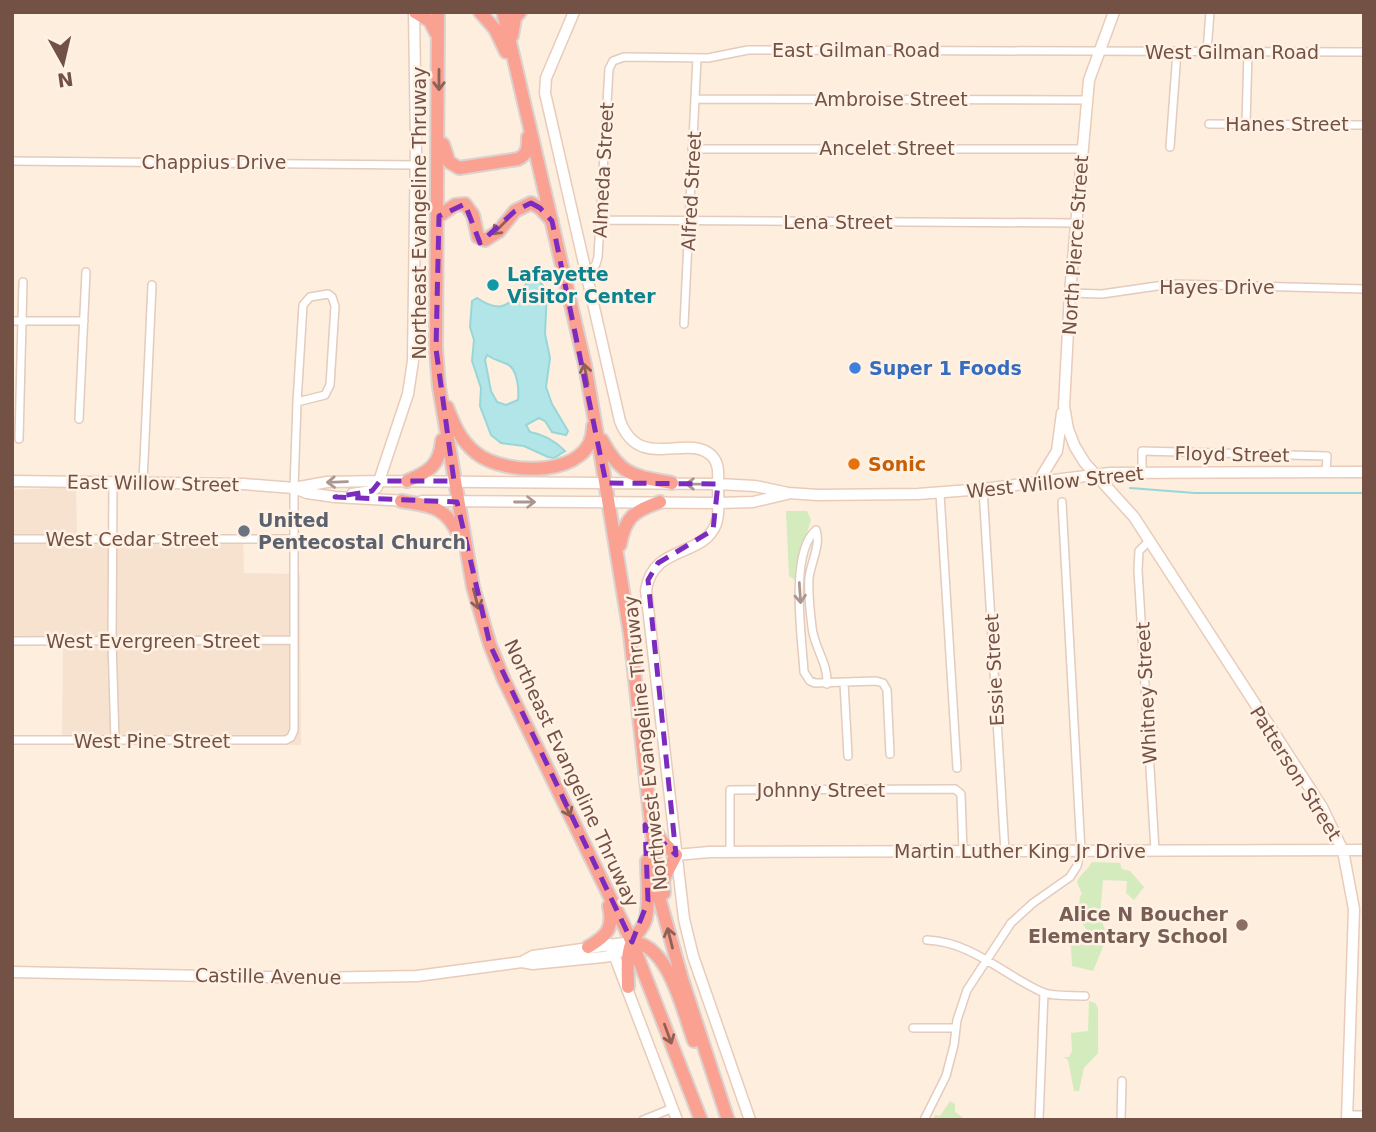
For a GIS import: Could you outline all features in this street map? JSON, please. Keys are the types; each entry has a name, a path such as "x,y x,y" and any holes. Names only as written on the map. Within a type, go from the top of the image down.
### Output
{"highway":[{"path":"415,12 430,21 438,39"},
{"name":"Northeast Evangeline Thruway","path":"438,12 439,216 436,349 439,387 457,502 480,613 504,680 632,942 701,1120"},
{"path":"480,12 501,40 523,102"},
{"name":"Northwest Evangeline Thruway","path":"503,12 552,221 606,483 630,634 659,897 682,979 729,1120"},
{"path":"512,54 512,30 515,18 520,12"},
{"path":"439,130 449,162 459,168 509,161 524,156 528,143 527,118"},
{"path":"439,216 455,205 465,204 473,215 478,237 485,240 499,231 515,211 531,203 552,221"},
{"path":"439,387 457,432 480,456 508,466 560,466 577,458 593,433 592,405"},
{"path":"407,481 434,467 441,455 444,422"},
{"path":"596,429 611,456 633,475 672,483"},
{"path":"401,500 435,507 447,515 467,557"},
{"path":"618,556 623,527 632,515 644,507 660,502"},
{"path":"628,987 628,961 632,942 646,919 648,901 643,756"},
{"path":"650,820 662,840 677,855 663,880 665,914"},
{"path":"588,947 603,938 612,919 604,885"},
{"path":"632,942 654,952 667,968 705,1071 718,1091"},
{"path":"612,950 643,970"}],"street":[{"name":"Northeast Evangeline Thruway","path":"380,481 408,394 413,360 415,12"},
{"name":"Northwest Evangeline Thruway","path":"574,12 546,78 545,93 620,421 631,440 643,447 696,449 710,454 717,463 718,503 713,530 655,566 650,573 646,590 688,939 750,1120"},
{"name":"North Pierce Street","path":"1095,474 1075,447 1064,406 1070,293 1090,75 1114,12"},
{"path":"1207,52 1209,12"},
{"name":"East Gilman Road","path":"613,61 624,57 715,57 748,50 1100,52"},
{"name":"West Gilman Road","path":"1100,52 1364,52"},
{"path":"1170,148 1177,52"},
{"path":"1246,124 1248,52"},
{"name":"Alfred Street","path":"684,324 697,58"},
{"name":"Almeda Street","path":"586,277 597,264 609,69 613,61"},
{"name":"Ambroise Street","path":"695,99 1087,100"},
{"name":"Hanes Street","path":"1209,124 1364,125"},
{"name":"Ancelet Street","path":"692,149 1083,149"},
{"name":"Chappius Drive","path":"12,161 416,165"},
{"name":"Lena Street","path":"600,220 1076,223"},
{"path":"79,419 86,272"},
{"path":"19,439 23,282"},
{"name":"Hayes Drive","path":"1070,293 1102,294 1171,284 1364,289"},
{"path":"143,482 152,285"},
{"path":"294,640 294,488 298,402 303,305 310,297 328,295 332,297 335,306 330,385 325,395 298,402"},
{"path":"12,321 84,321"},
{"path":"1038,482 1057,451 1064,406"},
{"name":"Floyd Street","path":"1142,472 1142,451 1327,456 1326,471"},
{"name":"West Willow Street","path":"457,502 754,502 788,494 940,494 1095,474 1364,472"},
{"name":"Patterson Street","path":"1095,474 1125,505 1149,541 1322,807 1343,851 1351,886 1354,926 1348,1117"},
{"name":"East Willow Street","path":"12,481 243,484 294,488 327,482 454,481"},
{"path":"335,497 372,491 380,481"},
{"name":"West Willow Street","path":"454,481 755,485 788,494"},
{"path":"113,482 111,539 115,741"},
{"name":"East Willow Street","path":"294,488 335,497 457,502"},
{"name":"Essie Street","path":"984,489 1005,852"},
{"path":"940,494 957,768"},
{"path":"924,1120 946,1076 960,1005 985,960 1017,917 1070,877 1077,866 1081,851 1062,502"},
{"path":"827,684 827,668 815,645 811,624 809,580 819,538 816,530 809,536 800,567 804,672 810,681 827,684 876,681 886,686 890,754"},
{"name":"West Cedar Street","path":"12,539 293,539"},
{"name":"Whitney Street","path":"1149,541 1139,551 1138,570 1155,850"},
{"path":"800,567 811,570"},
{"path":"802,626 811,624"},
{"name":"West Evergreen Street","path":"12,641 294,640"},
{"name":"West Pine Street","path":"12,740 286,740 294,730 294,640"},
{"path":"844,683 848,756"},
{"name":"Johnny Street","path":"730,852 730,790 933,789 955,789 961,792 963,852"},
{"name":"Martin Luther King Jr Drive","path":"677,855 730,852 1364,850"},
{"path":"928,940 952,943 1044,993 1085,996"},
{"name":"Castille Avenue","path":"12,972 312,978 417,976 522,962 555,962 612,950 632,942"},
{"name":"Castille Avenue","path":"522,962 533,956 588,947 612,950"},
{"path":"612,950 677,1120"},
{"path":"1039,1120 1044,993"},
{"path":"913,1028 955,1028"},
{"path":"1121,1120 1122,1081"},
{"path":"643,1120 673,1108"},
{"path":"1348,1117 1364,1115"}],"highlighted area":[{"path":"531,203 540,208 552,221 606,483 718,484 713,530 658,563 648,580 676,855 645,825 648,901 632,942 490,645 457,502 335,497 372,491 380,481 454,481 436,349 439,216 465,204 480,243 515,211"}],"shaded area":[{"path":"76,487 77,535 243,535 244,573 300,574 301,745 62,743 63,644 12,644 12,490"}],"green space":[{"path":"786,511 807,511 811,520 796,567 795,580 789,576"},
{"path":"1092,862 1120,863 1122,869 1130,871 1144,887 1134,900 1126,893 1127,881 1103,880 1100,914 1107,937 1093,971 1072,966 1071,947 1064,938 1070,931 1083,945 1088,941 1088,932 1078,917 1082,894 1077,882"},
{"path":"1089,1001 1095,1003 1098,1008 1098,1053 1084,1068 1079,1091 1074,1091 1068,1060 1064,1057 1069,1057 1072,1051 1071,1033 1088,1031"},
{"path":"950,1101 955,1104 955,1112 966,1120 933,1120 935,1115 940,1116"}],"water":[{"path":"530,280 539,281 547,290 545,334 550,358 546,387 552,404 568,431 566,435 552,432 545,421 539,418 526,425 530,432 549,439 565,451 554,458 524,446 501,443 491,435 480,406 481,388 472,361 472,301 477,298 495,306 508,304","holes":["487,355 514,370 518,400 506,405 497,402 491,391 485,360"]}],"waterway":[{"path":"1130,488 1195,493 1364,493"}],"place":[{"name":"Lafayette Visitor Center","path":"493,285"},
{"name":"Super 1 Foods","path":"855,368"},
{"name":"Sonic","path":"854,464"},
{"name":"United Pentecostal Church","path":"244,531"},
{"name":"Alice N Boucher Elementary School","path":"1242,925"}]}
